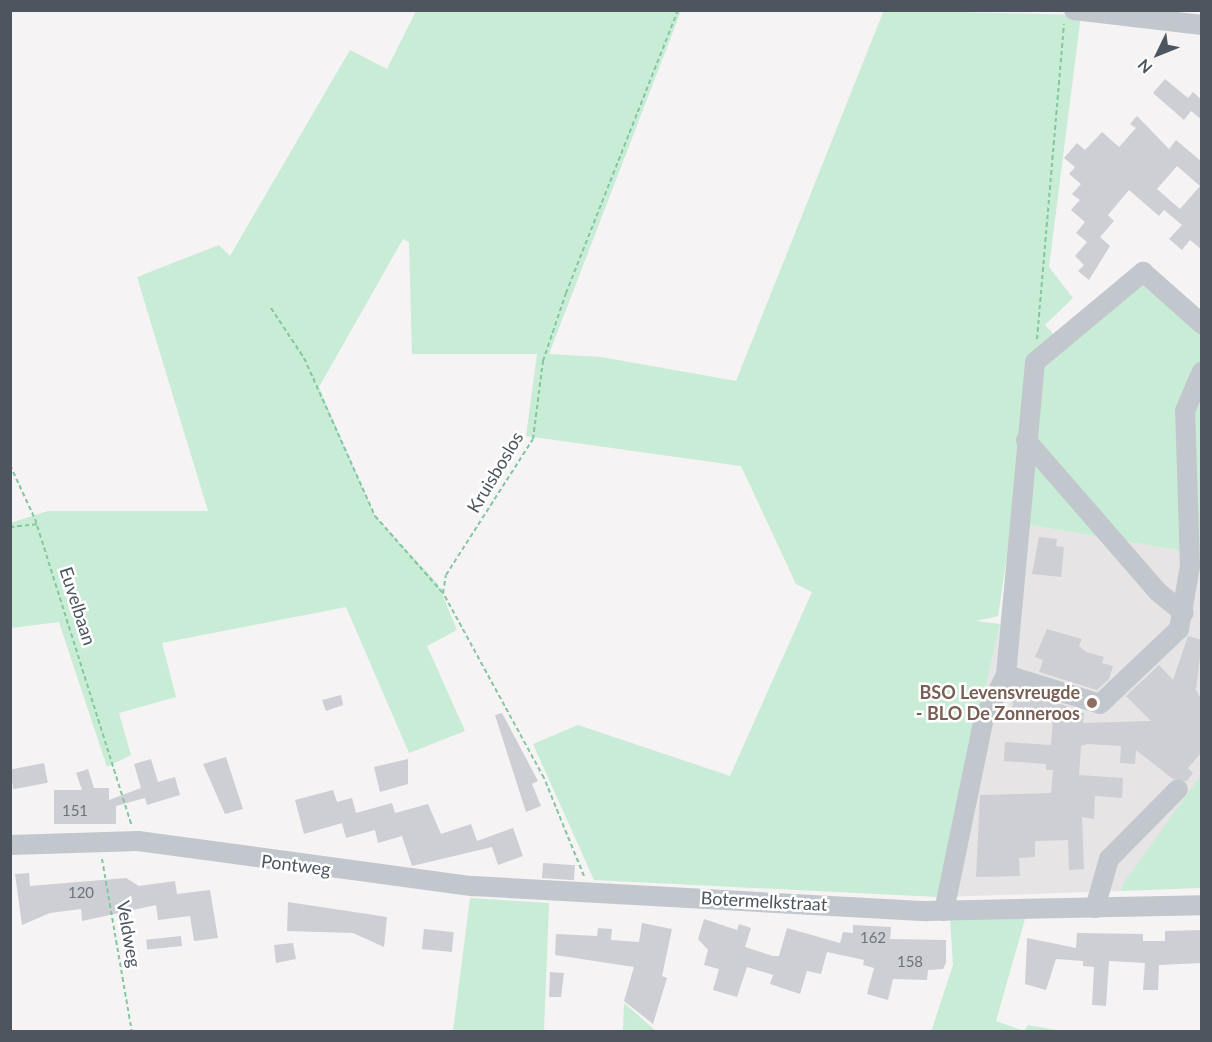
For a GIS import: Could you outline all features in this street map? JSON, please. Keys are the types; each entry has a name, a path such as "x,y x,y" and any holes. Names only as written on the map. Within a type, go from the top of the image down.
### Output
{"street":[{"path":"1069,16 1202,25"},
{"path":"944,911 984,718 1006,675 1007,627 1035,362 1143,272 1202,324"},
{"path":"1006,675 1100,704 1179,629 1184,613 1190,566 1185,411 1202,371"},
{"path":"1026,440 1158,592 1184,613"},
{"path":"1095,908 1109,859 1178,789"},
{"name":"Pontweg","path":"10,845 131,842 345,872 583,893"},
{"name":"Botermelkstraat","path":"583,893 944,911 1202,905"}],"path":[{"name":"Kruisboslos","path":"443,593 447,575 533,439 543,361 566,293 678,10"},
{"path":"1035,362 1069,16"},
{"path":"271,308 304,358 375,516 443,593 544,778 584,869 583,893"},
{"name":"Euvelbaan","path":"10,465 37,524 113,759 132,827 131,842"},
{"path":"10,527 37,524"},
{"name":"Veldweg","path":"99,842 132,1032"}],"shaded area":[{"name":"BSO Levensvreugde - BLO De Zonneroos","path":"1012,522 1201,554 1201,781 1121,891 938,897 1000,624"}],"green space":[{"path":"884,10 1081,15 1049,267 1073,298 1045,325 1062,343 1142,285 1201,334 1201,554 1012,522 998,616 976,621 1000,624 938,897 594,880 533,744 578,725 730,776 812,592 796,584 741,466 526,436 537,354 412,354 409,242 403,239 319,387 375,516 438,584 457,630 427,646 465,731 409,753 346,607 162,643 176,697 119,713 131,755 107,767 59,622 11,628 10,523 48,511 208,511 137,277 219,245 230,256 350,50 387,69 416,11 681,11 549,354 601,357 736,381"},
{"path":"1201,775 1201,888 1121,891 1123,884"},
{"path":"470,898 549,903 544,1031 453,1031"},
{"path":"950,918 1025,919 996,1021 1024,1031 1028,1025 1062,1031 931,1032 953,965"},
{"path":"624,1003 656,1031 623,1031"}],"building":[{"path":"1165,79 1188,98 1193,92 1202,100 1202,120 1191,111 1184,120 1153,93"},
{"path":"1137,116 1169,149 1176,140 1202,162 1202,250 1190,240 1182,250 1169,239 1182,225 1164,210 1159,216 1129,190 1108,215 1114,221 1100,237 1110,246 1089,280 1078,271 1084,265 1075,256 1087,242 1076,233 1085,222 1071,210 1080,200 1072,194 1081,184 1069,174 1075,167 1064,158 1077,143 1085,150 1102,132 1119,147 1136,128 1130,124","holes":["1177,166 1200,186 1180,209 1157,189"]},
{"path":"1039,537 1057,539 1056,546 1064,547 1061,577 1032,574"},
{"path":"1047,629 1082,639 1079,646 1086,652 1104,657 1102,663 1113,666 1109,679 1097,690 1039,672 1043,660 1035,657"},
{"path":"1188,636 1202,640 1196,690 1202,701 1202,752 1188,768 1193,773 1187,781 1173,779 1136,750 1135,764 1120,763 1121,746 1087,744 1081,746 1079,775 1123,778 1122,798 1095,796 1094,819 1082,817 1084,869 1069,870 1068,840 1035,841 1035,857 1019,858 1020,876 976,877 980,795 1051,793 1053,770 1046,770 1046,764 1004,761 1005,742 1051,745 1053,718 1012,716 1013,696 1025,693 1067,706 1067,712 1084,713 1083,723 1151,721 1126,696 1159,665 1173,680"},
{"path":"341,695 343,705 326,711 322,700"},
{"path":"502,713 538,781 532,784 541,806 526,812 495,715"},
{"path":"226,757 243,809 225,814 203,764"},
{"path":"151,759 158,782 175,777 180,795 147,805 145,798 116,806 116,824 54,824 54,790 82,790 76,773 88,769 94,788 109,788 109,800 141,788 134,764"},
{"path":"408,759 408,784 380,792 374,767"},
{"path":"44,763 48,783 13,789 10,770"},
{"path":"333,790 337,802 352,798 356,813 392,803 395,813 428,804 441,834 471,824 477,841 513,828 523,856 498,865 492,847 412,866 402,836 378,843 375,830 346,838 342,823 304,834 295,800"},
{"path":"543,863 575,865 574,880 542,878"},
{"path":"29,873 30,886 126,878 139,886 175,881 177,894 210,890 218,938 194,941 190,916 158,920 156,905 82,921 81,909 50,913 22,925 15,874"},
{"path":"288,902 387,917 384,947 353,933 287,931"},
{"path":"704,919 737,930 739,924 751,928 745,947 773,956 779,956 787,928 840,943 843,932 853,933 853,925 891,927 890,939 946,940 946,963 943,969 928,970 927,980 893,979 888,1000 867,994 874,968 863,965 864,960 827,952 821,974 807,971 800,994 770,984 773,975 747,967 737,997 713,990 719,969 704,965 708,950 698,939"},
{"path":"642,923 672,929 662,976 667,978 653,1024 624,1001 634,967 555,955 556,934 597,936 598,928 612,929 611,940 639,942"},
{"path":"424,929 454,932 452,952 422,949"},
{"path":"1202,930 1202,963 1159,965 1158,990 1143,990 1145,963 1109,961 1106,1006 1092,1005 1094,967 1083,966 1083,961 1056,959 1046,990 1025,984 1027,938 1076,948 1077,933 1143,934 1143,941 1165,941 1165,931"},
{"path":"181,936 182,946 147,950 146,940"},
{"path":"293,943 296,959 276,963 274,945"},
{"path":"550,972 564,973 561,997 549,997"}],"place":[{"name":"BSO Levensvreugde - BLO De Zonneroos","path":"1092,703"}]}
